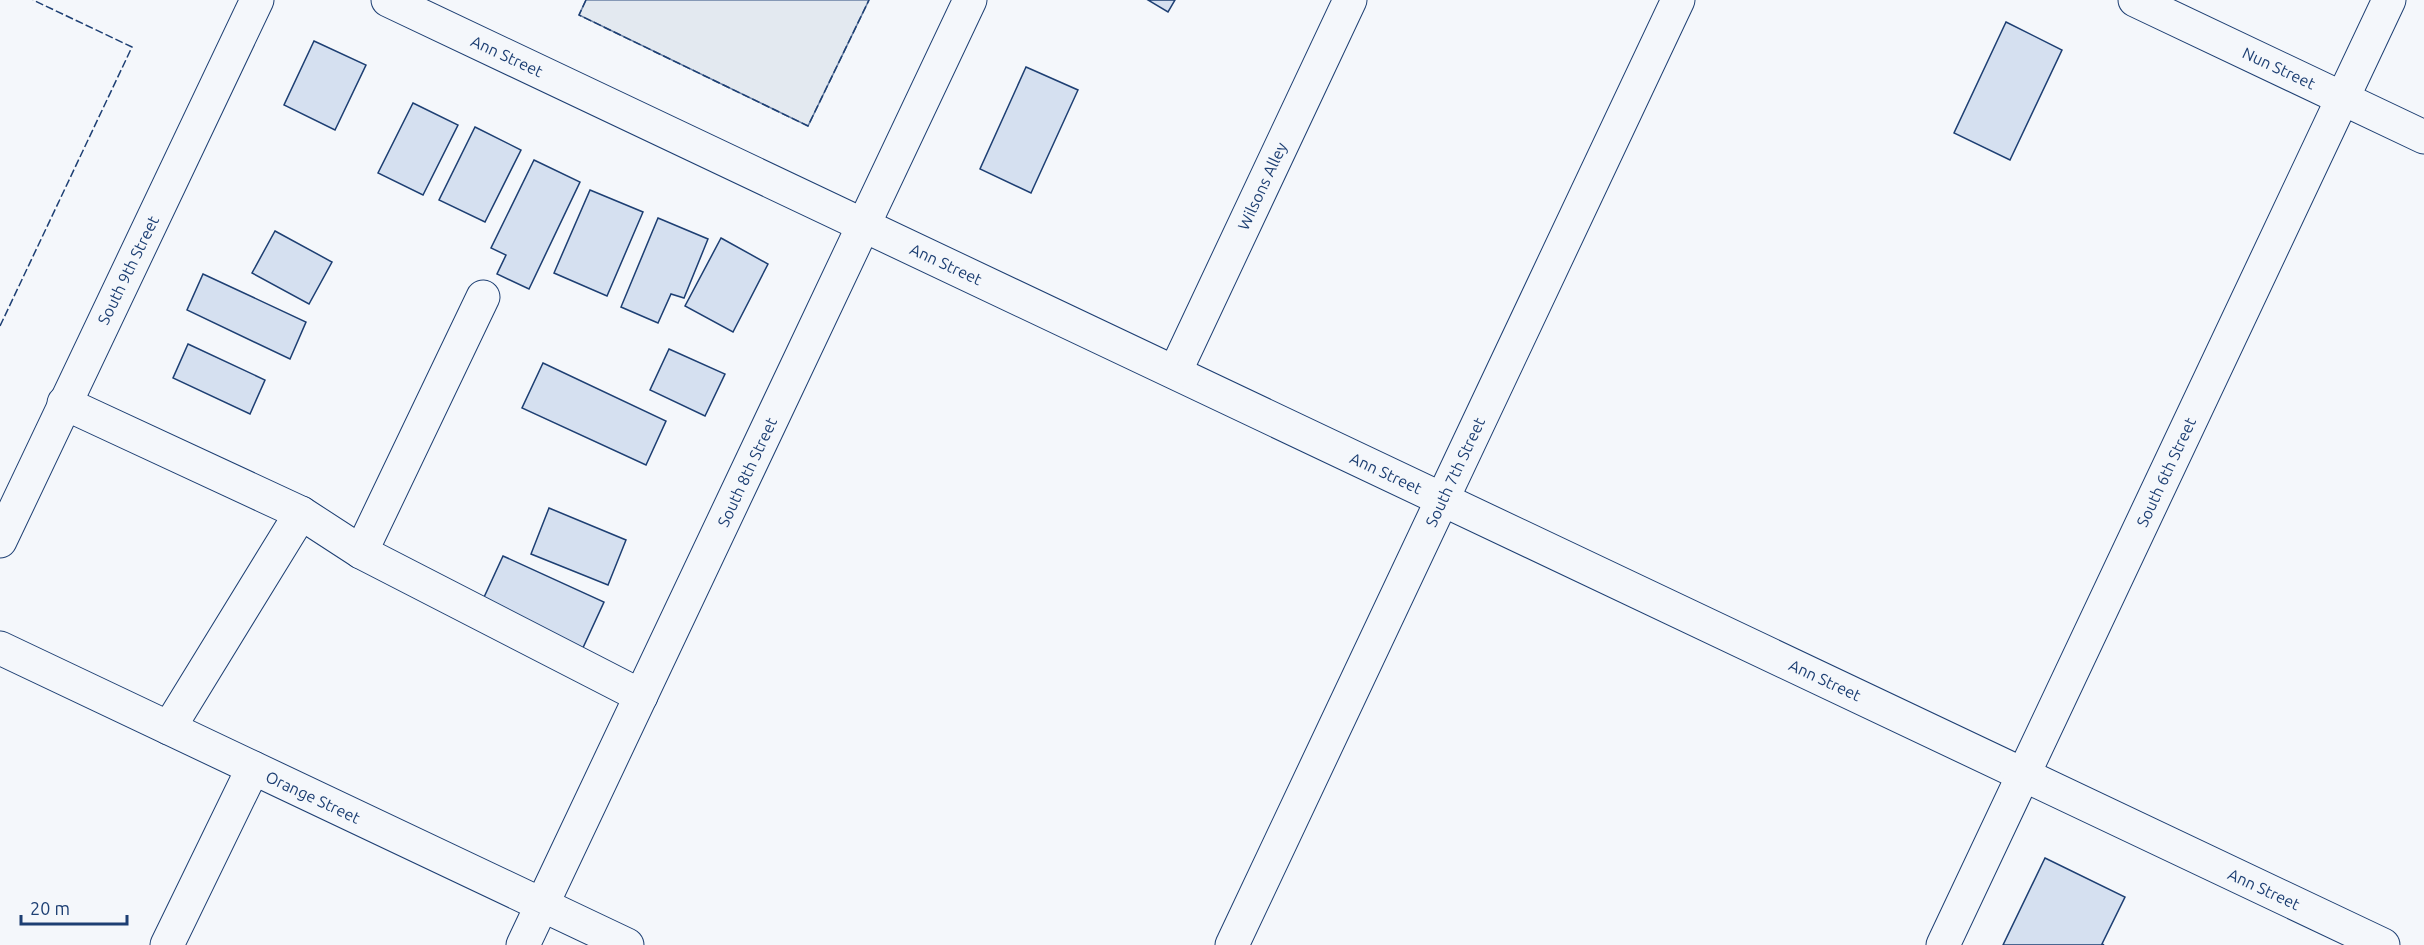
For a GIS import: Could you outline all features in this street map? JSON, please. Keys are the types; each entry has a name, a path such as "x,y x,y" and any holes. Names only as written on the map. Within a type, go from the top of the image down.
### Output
{"street":[{"name":"South 9th Street","path":"0,541 256,0"},
{"name":"Ann Street","path":"388,0 2383,945"},
{"name":"South 8th Street","path":"523,945 970,0"},
{"name":"Wilsons Alley","path":"1174,372 1350,0"},
{"name":"South 7th Street","path":"1232,945 1678,0"},
{"name":"Nun Street","path":"2134,0 2424,137"},
{"name":"South 6th Street","path":"1943,945 2389,0"},
{"path":"361,552 483,297"},
{"path":"64,403 301,513 361,552 641,696"},
{"path":"169,728 301,513"},
{"name":"Orange Street","path":"0,648 627,945"},
{"path":"168,945 253,768"}],"shaded area":[{"path":"586,0 869,0 808,126 579,15"}],"building":[{"path":"1148,0 1175,0 1168,12"},
{"path":"2006,22 2062,50 2010,160 1954,133"},
{"path":"314,41 366,65 335,130 284,105"},
{"path":"1026,67 1078,90 1031,193 980,169"},
{"path":"413,103 458,125 423,195 378,173"},
{"path":"475,127 521,150 485,222 439,200"},
{"path":"534,160 580,182 529,289 497,274 506,255 491,248"},
{"path":"590,190 643,212 607,296 554,273"},
{"path":"658,218 708,239 684,298 671,294 658,323 621,307"},
{"path":"275,231 332,262 309,304 252,273"},
{"path":"721,238 768,264 733,332 685,306"},
{"path":"203,274 306,322 290,359 187,310"},
{"path":"188,344 265,380 250,414 173,378"},
{"path":"669,349 725,374 705,416 650,390"},
{"path":"543,363 666,421 646,465 522,408"},
{"path":"549,508 626,540 608,585 531,554"},
{"path":"503,556 604,602 581,652 480,606"},
{"path":"2045,858 2125,897 2102,944 2104,945 2003,945"}],"fence":[{"path":"0,326 132,47 33,0"},
{"path":"586,0 579,15 808,126 869,0"}]}
